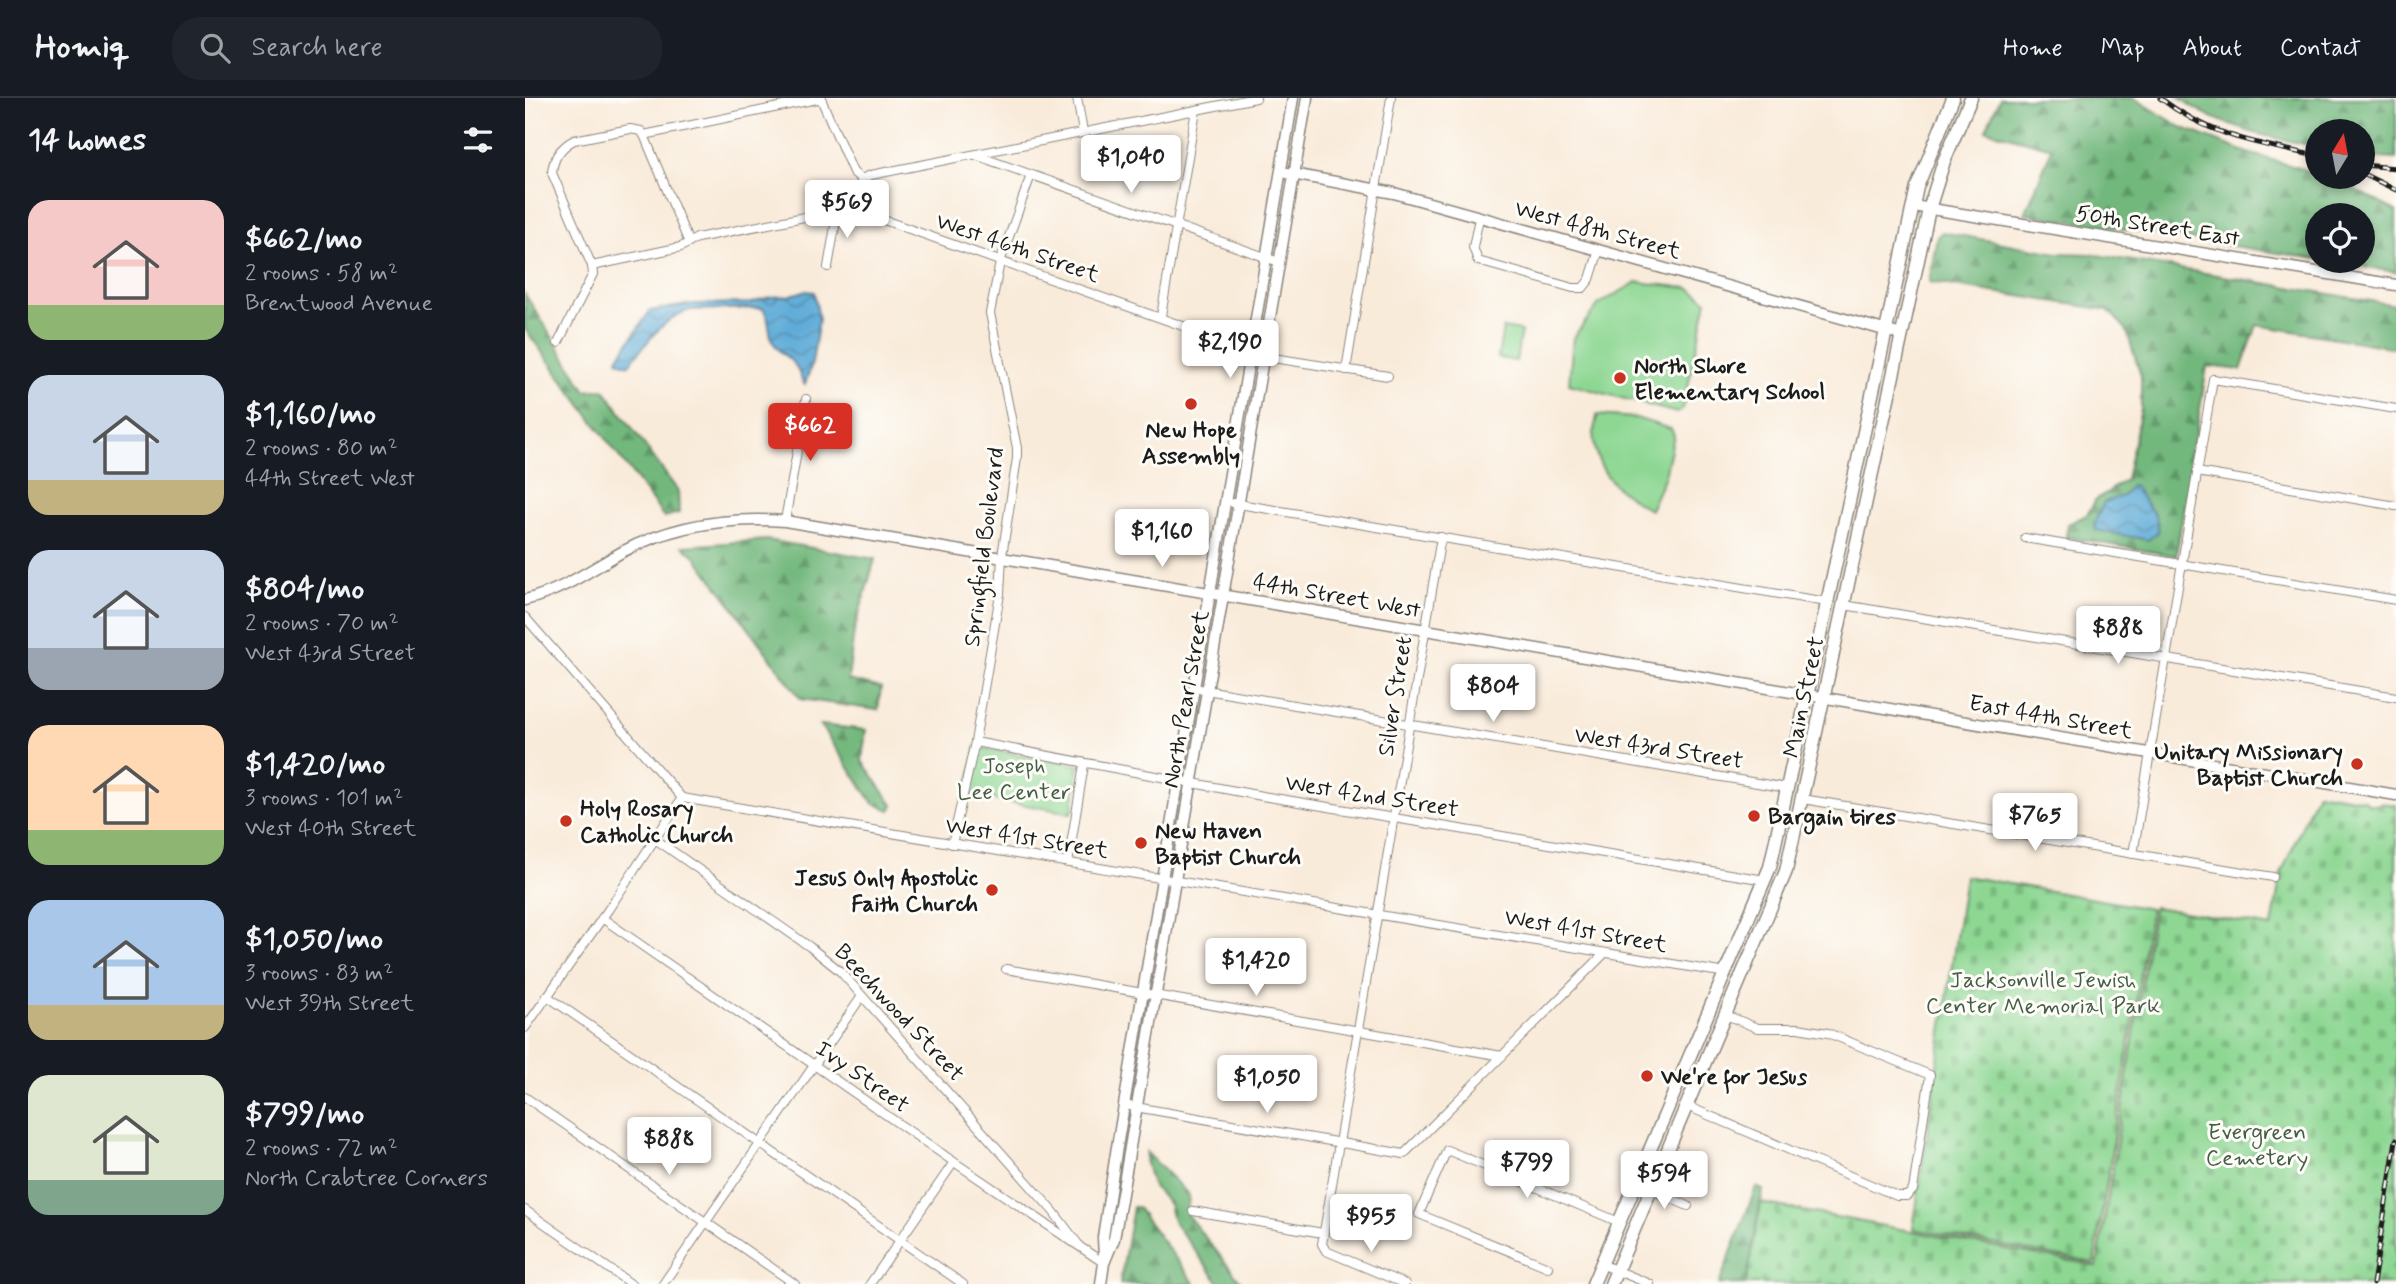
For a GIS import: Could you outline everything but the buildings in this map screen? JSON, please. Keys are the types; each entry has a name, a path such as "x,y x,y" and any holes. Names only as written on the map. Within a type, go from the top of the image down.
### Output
{"main road":[{"name":"Main Street","path":"1593,1284 1765,880 1775,848 1913,206 1926,161 1953,98"},
{"name":"Main Street","path":"1611,1284 1782,883 1792,852 1929,209 1944,161 1971,98"},
{"path":"1696,1085 1707,1041 1728,986 1726,973"}],"street":[{"path":"644,135 822,98 853,172 861,180 858,211"},
{"path":"1077,98 1083,132"},
{"path":"861,180 871,175 1256,98"},
{"name":"North Pearl Street","path":"1101,1284 1104,1263 1103,1237 1142,993 1293,98"},
{"name":"North Pearl Street","path":"1104,1263 1114,1239 1307,98"},
{"path":"1346,370 1391,98"},
{"path":"1161,316 1196,110"},
{"path":"558,344 593,274 552,173 553,164 561,150 574,140 630,129 641,131 689,243"},
{"path":"974,154 1279,262"},
{"name":"West 48th Street","path":"1281,171 1376,188 1902,335"},
{"name":"Springfield Boulevard","path":"952,844 975,742 1000,594 1002,556 1017,448 990,313 1000,262 1031,175"},
{"name":"50th Street East","path":"1913,206 2396,285"},
{"name":"West 46th Street","path":"592,266 681,247 697,238 850,208 1161,316 1273,358 1388,376"},
{"path":"828,267 838,209"},
{"path":"1479,218 1473,247 1478,261 1573,288 1583,288 1590,279 1599,250"},
{"path":"2133,854 2213,379 2396,409"},
{"path":"785,521 806,399"},
{"path":"2197,472 2396,506"},
{"path":"1225,501 1827,602"},
{"name":"44th Street West","path":"525,600 571,583 623,552 667,533 735,520 785,521 1002,556 1224,597 1824,699"},
{"name":"Silver Street","path":"1323,1233 1441,537"},
{"path":"2025,538 2396,600"},
{"path":"1844,605 2396,697"},
{"path":"525,617 682,798 525,1028"},
{"name":"West 43rd Street","path":"1194,688 1787,788"},
{"name":"East 44th Street","path":"1824,699 2396,795"},
{"name":"West 42nd Street","path":"975,742 1192,784 1765,880"},
{"path":"1067,863 1084,765"},
{"name":"West 41st Street","path":"682,798 1726,973"},
{"path":"1803,799 2273,877"},
{"name":"Beechwood Street","path":"655,839 829,961 1053,1211 1082,1249"},
{"name":"Ivy Street","path":"602,918 1104,1263"},
{"path":"1124,1105 1404,1154 1605,953"},
{"path":"1006,969 1502,1056"},
{"path":"547,996 963,1284"},
{"path":"663,1284 862,996"},
{"path":"1687,1106 1898,1196 1907,1196 1913,1189 1930,1075 1828,1033 1798,1028 1757,1028 1726,1015"},
{"path":"525,1097 795,1284"},
{"path":"1548,1267 1419,1214 1447,1150 1619,1222"},
{"path":"870,1284 954,1162"},
{"path":"1652,1190 1688,1206"},
{"path":"525,1210 631,1284"},
{"path":"1193,1211 1323,1233 1322,1244 1326,1251 1405,1284"},
{"path":"1601,1264 1650,1284"}],"green space":[{"path":"2000,98 2134,98 2181,127 2248,153 2305,170 2305,189 2354,189 2396,211 2396,272 2375,269 2375,203 2305,203 2305,257 2025,214 2052,148 1986,130"},
{"path":"2179,98 2396,98 2396,159 2375,158 2375,119 2305,119 2305,144 2228,124"},
{"path":"1942,232 2057,253 2091,254 2396,305 2396,348 2257,325 2241,370 2207,366 2176,556 2066,537 2068,524 2087,515 2095,501 2126,479 2141,409 2141,376 2126,329 2108,310 1929,282 1937,237"},
{"path":"1637,282 1689,288 1707,301 1683,408 1677,413 1569,384 1573,338 1599,304"},
{"path":"525,294 586,391 604,389 678,491 679,513 664,517 525,329"},
{"path":"1503,328 1521,331 1516,361 1498,358"},
{"path":"1597,415 1636,418 1671,429 1674,435 1665,476 1650,510 1614,484 1601,466 1594,440"},
{"path":"767,540 875,559 854,631 848,680 881,688 878,710 801,699 695,556 683,546"},
{"path":"820,725 866,730 862,761 893,805 890,810 873,803"},
{"name":"Joseph Lee Center","path":"976,747 1079,765 1072,813 967,795"},
{"name":"Evergreen Cemetery","path":"2317,792 2365,800 2368,804 2396,805 2396,1284 1746,1284 1761,1203 2097,1266 2154,907 2272,927 2281,874"},
{"name":"Jacksonville Jewish Center Memorial Park","path":"1965,876 2151,909 2094,1263 1913,1229"},
{"path":"1146,1152 1189,1195 1187,1215 1243,1284 1220,1284 1173,1221 1169,1204 1152,1185 1145,1160"},
{"path":"1756,1187 1763,1190 1746,1284 1719,1284"},
{"path":"1133,1207 1137,1207 1195,1284 1120,1284"}],"water":[{"path":"804,291 814,292 819,319 812,363 805,385 795,365 774,344 762,308 691,310 681,313 656,332 629,365 619,361 618,358 650,311 694,304 751,303"},
{"path":"2131,486 2135,486 2157,519 2158,532 2148,540 2096,530 2094,524 2104,502 2123,496"}],"railway":[{"path":"2160,98 2178,111 2216,130 2305,153"},
{"path":"2375,166 2396,168"},
{"path":"2375,180 2396,190"},
{"path":"2373,1284 2396,1140"}],"place":[{"name":"North Shore Elementary School","path":"1620,378"},
{"name":"New Hope Assembly","path":"1191,404"},
{"name":"Unitary Missionary Baptist Church","path":"2357,764"},
{"name":"Bargain tires","path":"1754,816"},
{"name":"Holy Rosary Catholic Church","path":"566,821"},
{"name":"New Haven Baptist Church","path":"1141,843"},
{"name":"Jesus Only Apostolic Faith Church","path":"992,890"},
{"name":"We're for Jesus","path":"1647,1076"}]}
